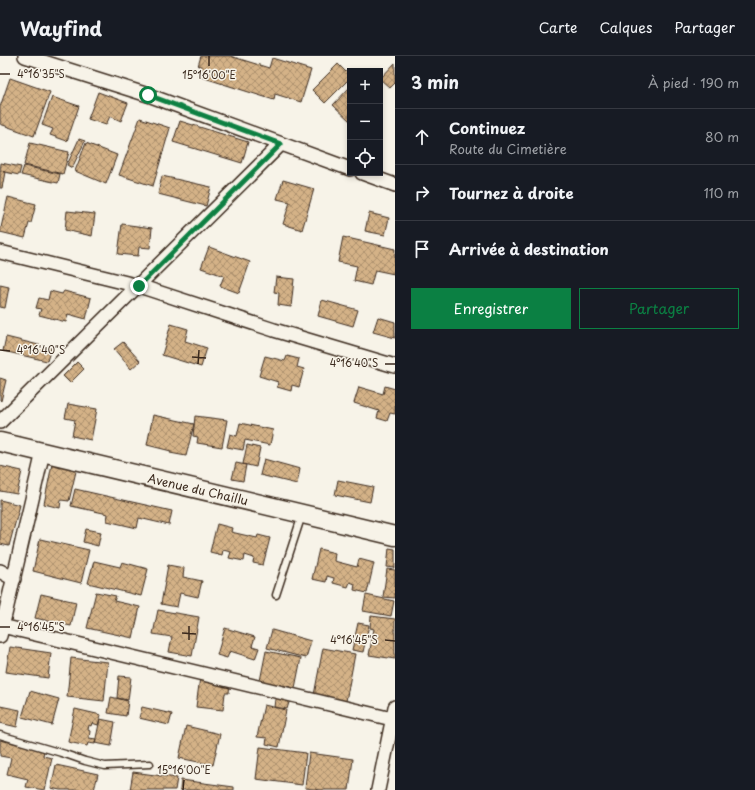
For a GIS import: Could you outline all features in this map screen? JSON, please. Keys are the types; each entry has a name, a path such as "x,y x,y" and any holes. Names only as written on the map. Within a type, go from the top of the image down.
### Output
{"street":[{"path":"25,56 148,95 347,168"},
{"path":"0,422 281,144"},
{"path":"370,176 395,185"},
{"path":"0,252 139,286 274,330 395,366"},
{"name":"Avenue du Chaillu","path":"0,442 395,536"},
{"path":"43,452 1,631 394,713 378,790"},
{"path":"0,571 14,579"}],"lane":[{"path":"276,595 302,514"},
{"path":"0,735 105,766 150,764"}],"building":[{"path":"201,56 230,56 269,68 272,58 311,70 301,102 275,94 274,100 198,76 201,66 198,66"},
{"path":"395,63 395,83 390,88 383,82 383,76"},
{"path":"338,64 347,73 347,81 325,103 312,90"},
{"path":"10,78 50,92 34,136 0,124 0,107"},
{"path":"347,90 347,118 333,105"},
{"path":"98,92 128,103 121,121 110,116 106,125 88,119"},
{"path":"52,97 79,106 67,141 50,135 53,129 42,125"},
{"path":"140,118 170,128 153,186 119,175"},
{"path":"180,121 248,142 242,163 173,142"},
{"path":"79,139 85,141 72,168 67,165"},
{"path":"30,143 69,152 63,174 24,165"},
{"path":"86,143 117,155 106,184 75,171"},
{"path":"1,163 21,167 19,175 0,171"},
{"path":"24,166 60,174 58,183 21,175"},
{"path":"0,171 5,172 2,188 0,188"},
{"path":"162,176 211,187 206,206 158,194"},
{"path":"283,180 314,189 302,230 283,224 290,202 277,199"},
{"path":"8,197 36,204 25,238 0,232"},
{"path":"67,211 95,214 92,236 65,230"},
{"path":"369,213 389,218 385,235 365,231"},
{"path":"122,224 152,228 150,248 139,247 138,256 118,254"},
{"path":"343,237 395,249 394,274 375,270 371,285 354,281 357,266 338,262"},
{"path":"209,247 250,262 239,293 220,286 224,276 201,268"},
{"path":"276,277 294,279 291,307 278,305 279,293 274,292"},
{"path":"0,285 9,287 5,308 0,307"},
{"path":"50,291 62,294 64,291 91,298 86,319 68,314 66,322 39,315 41,309 36,308 39,298 48,300"},
{"path":"322,300 358,310 353,326 318,316"},
{"path":"378,317 395,322 395,338 373,332"},
{"path":"171,324 188,329 185,341 207,348 201,367 162,355"},
{"path":"6,337 51,348 47,361 3,351"},
{"path":"123,342 140,361 131,369 114,349"},
{"path":"265,356 285,361 287,356 299,359 297,367 304,369 299,387 292,385 291,391 277,387 278,382 259,376"},
{"path":"77,362 84,369 70,383 63,376"},
{"path":"0,378 6,380 1,401 0,400"},
{"path":"385,386 395,389 395,414 390,413 387,421 377,418 379,411 354,403 359,387 383,394"},
{"path":"68,404 97,409 91,440 72,436 75,420 65,418"},
{"path":"153,415 194,424 186,456 170,453 171,451 147,445"},
{"path":"195,416 227,420 222,447 197,443 198,437 193,436"},
{"path":"240,423 273,430 270,445 245,440 243,450 227,447 230,434 237,436"},
{"path":"247,445 260,448 256,467 243,464"},
{"path":"264,459 300,469 297,484 260,475"},
{"path":"236,463 246,465 243,481 232,479"},
{"path":"52,464 77,467 69,501 61,500 60,508 44,504"},
{"path":"0,466 22,471 17,494 0,491"},
{"path":"338,480 373,487 370,502 335,495"},
{"path":"75,489 172,511 169,525 139,518 137,528 107,521 108,514 71,506"},
{"path":"0,500 20,505 9,546 0,544"},
{"path":"217,524 232,528 231,532 257,538 258,535 270,538 263,565 253,563 254,558 245,555 244,561 229,558 231,552 223,550 222,555 210,552"},
{"path":"86,529 101,532 98,546 83,542"},
{"path":"40,539 89,550 81,583 33,571"},
{"path":"389,548 395,549 395,568 387,567"},
{"path":"319,549 335,553 334,561 357,567 359,559 374,563 367,593 354,590 355,584 350,582 348,587 333,583 334,578 327,576 326,582 312,579"},
{"path":"94,561 120,567 122,562 148,569 141,596 88,583"},
{"path":"168,565 184,568 183,577 202,581 198,597 180,593 177,607 161,604"},
{"path":"387,569 395,570 395,598 383,597"},
{"path":"96,592 116,596 114,601 140,607 133,638 87,628"},
{"path":"41,594 76,602 71,626 35,618"},
{"path":"366,595 394,601 391,616 363,611"},
{"path":"158,610 199,617 192,656 169,652 172,637 153,634"},
{"path":"371,616 395,619 395,659 369,655 374,629 370,628"},
{"path":"358,623 369,625 363,652 352,650"},
{"path":"225,628 255,637 252,646 259,648 255,659 230,651 227,658 217,655"},
{"path":"272,630 311,641 306,658 267,648"},
{"path":"10,647 51,653 48,678 6,672"},
{"path":"323,648 355,654 346,701 314,695"},
{"path":"266,651 301,658 295,688 260,681"},
{"path":"71,658 108,662 104,701 67,697"},
{"path":"119,676 131,677 128,700 117,698"},
{"path":"200,677 230,681 229,693 225,693 223,710 196,707"},
{"path":"30,691 59,699 52,725 22,717"},
{"path":"276,692 291,696 287,709 274,707"},
{"path":"111,697 128,701 126,716 108,713"},
{"path":"264,705 286,710 279,747 266,744 267,738 257,737"},
{"path":"0,706 20,710 17,727 0,723"},
{"path":"142,707 172,714 169,725 139,718"},
{"path":"75,709 101,715 98,725 92,723 91,726 89,725 89,738 96,739 95,744 88,743 87,746 68,742"},
{"path":"100,719 115,722 111,746 95,743"},
{"path":"186,726 220,734 213,765 179,758"},
{"path":"0,740 44,750 43,756 52,758 45,790 26,787 28,779 7,774 11,758 0,756"},
{"path":"260,747 306,753 302,785 256,779"},
{"path":"309,753 353,759 349,790 305,788"},
{"path":"56,765 98,774 94,790 60,790 51,788"},
{"path":"133,772 177,778 175,790 130,790"},
{"path":"181,780 234,787 234,790 180,790"}],"route":[{"path":"139,286 281,144 148,95"}]}
